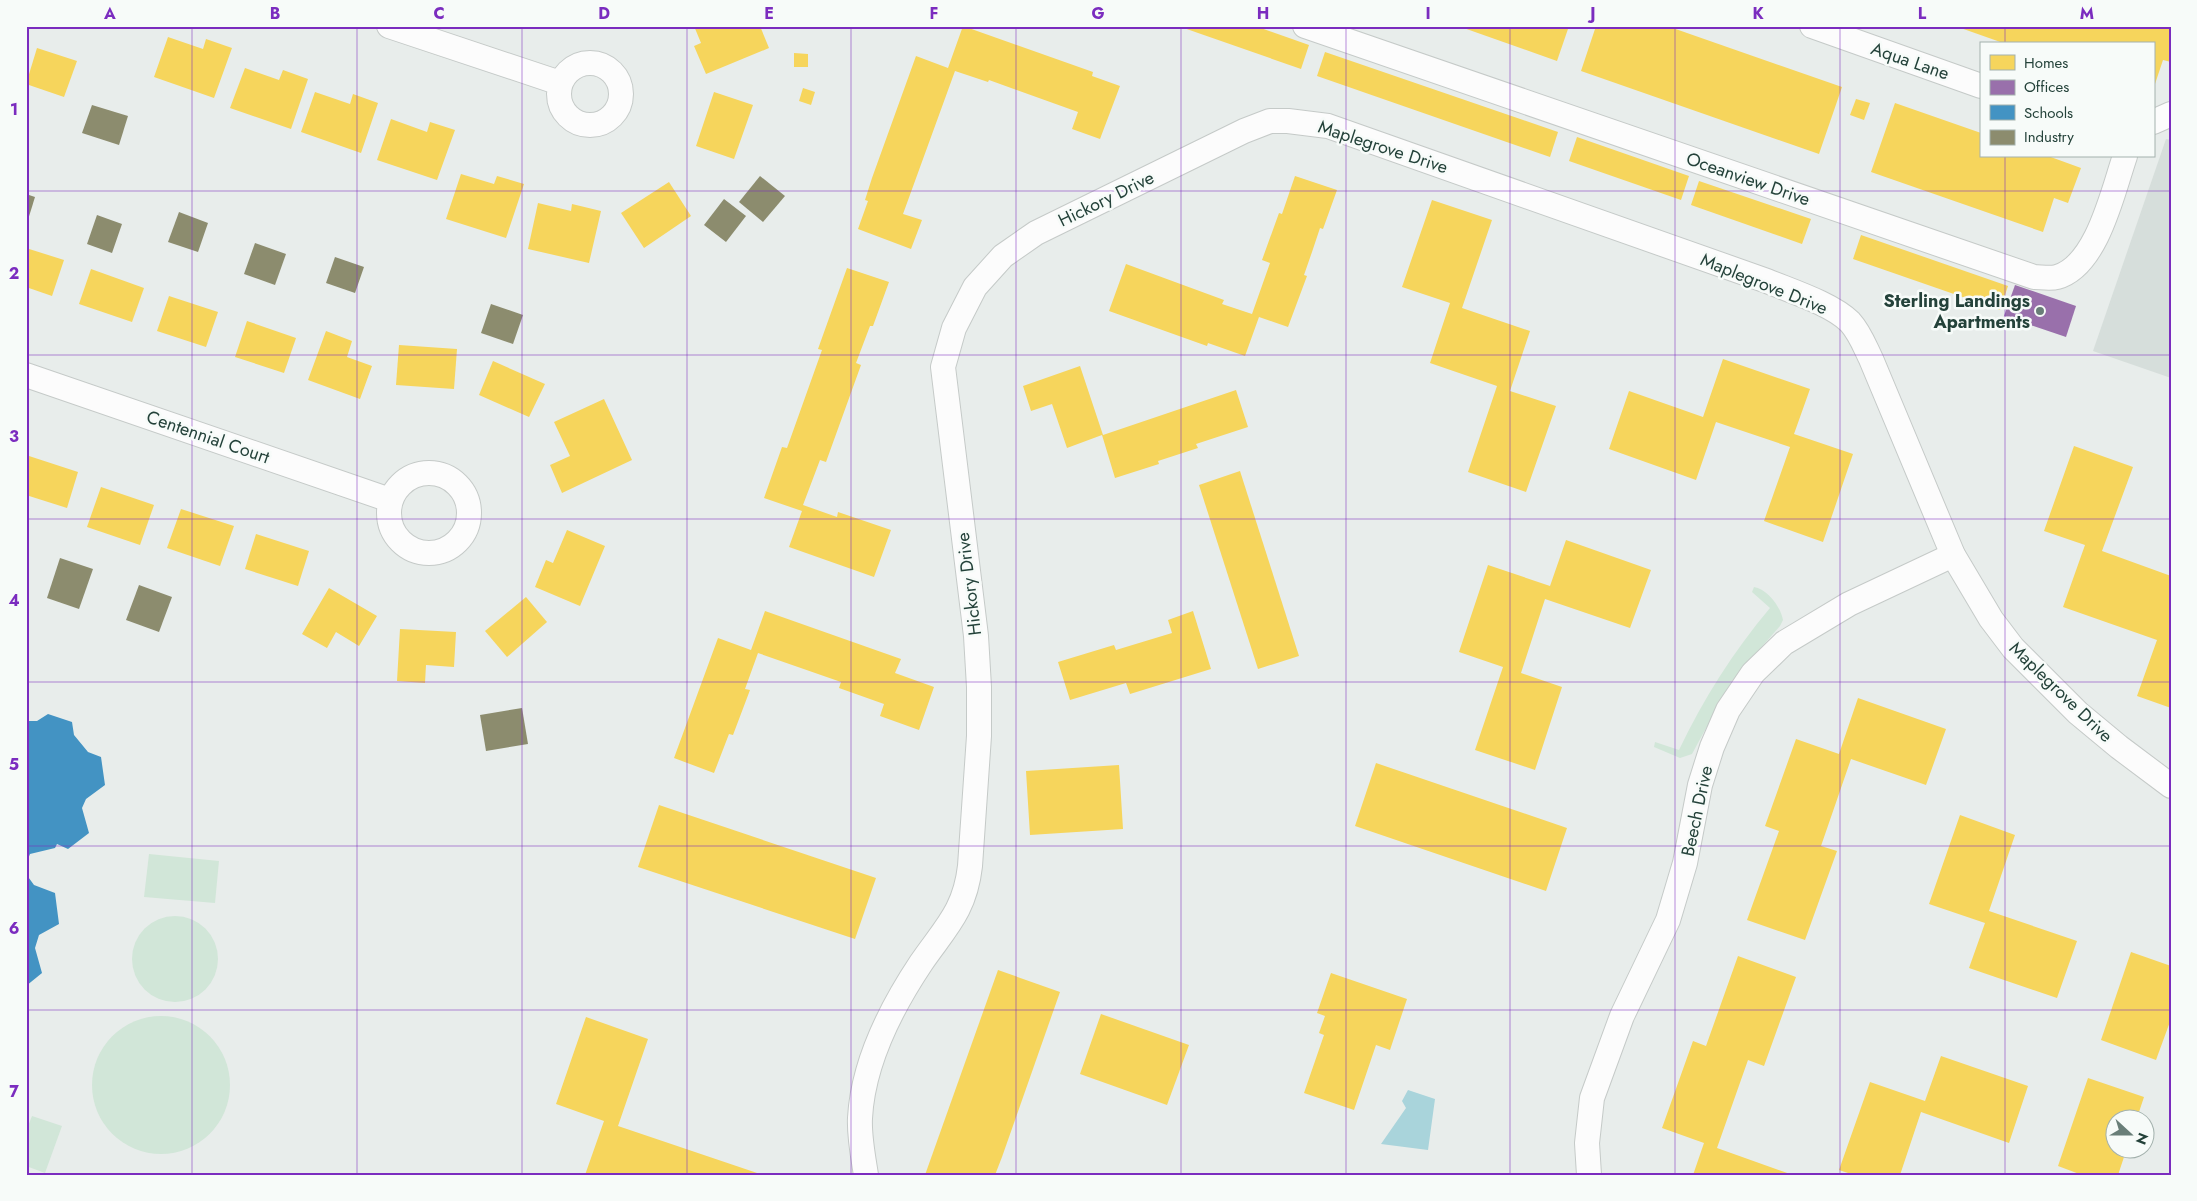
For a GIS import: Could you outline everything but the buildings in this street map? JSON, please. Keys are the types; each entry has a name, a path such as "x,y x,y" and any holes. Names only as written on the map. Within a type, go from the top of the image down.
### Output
{"street":[{"path":"388,26 560,83"},
{"name":"Oceanview Drive","path":"1305,26 2034,277 2057,277 2077,265 2095,242 2124,158"},
{"name":"Aqua Lane","path":"1812,26 1980,86"},
{"path":"2154,122 2171,114"},
{"name":"Maplegrove Drive","path":"1244,131 1270,121 1288,121 1328,126 1767,281 1825,306 1849,322 1861,338 1952,555 1992,619 2029,666 2119,748 2171,786"},
{"name":"Hickory Drive","path":"866,1175 860,1118 866,1083 878,1042 900,997 922,962 953,921 968,888 979,736 979,687 976,636 943,367 954,328 975,286 1003,256 1036,233 1244,131"},
{"name":"Centennial Court","path":"26,375 390,500"},
{"name":"Beech Drive","path":"1589,1175 1587,1143 1592,1098 1622,1016 1668,920 1686,864 1700,785 1712,747 1728,710 1753,673 1784,643 1849,604 1952,555"}],"shaded area":[{"path":"2166,139 2171,140 2171,378 2093,351"}],"green space":[{"path":"1754,587 1764,591 1776,604 1783,620 1780,626 1731,682 1692,754 1680,758 1654,747 1655,742 1679,750 1720,676 1770,608 1752,592"},
{"path":"149,854 219,861 215,903 144,897"},
{"path":"175,916 191,919 199,923 211,935 215,943 218,959 215,975 211,983 199,995 191,999 175,1002 159,999 151,995 139,983 135,975 132,959 135,943 139,935 151,923 159,919"},
{"path":"161,1016 175,1017 188,1021 200,1027 210,1036 219,1046 225,1058 229,1071 229,1099 225,1112 219,1124 210,1134 200,1143 188,1149 175,1153 161,1154 147,1153 134,1149 122,1143 112,1134 103,1124 97,1112 93,1099 92,1085 93,1071 97,1058 103,1046 112,1036 122,1027 134,1021 147,1017"},
{"path":"32,1116 62,1126 45,1173 26,1166 26,1131"}],"water":[{"path":"1408,1090 1435,1099 1428,1150 1381,1144 1406,1108 1402,1101"}],"place":[{"name":"Sterling Landings Apartments","path":"2040,311"}]}
